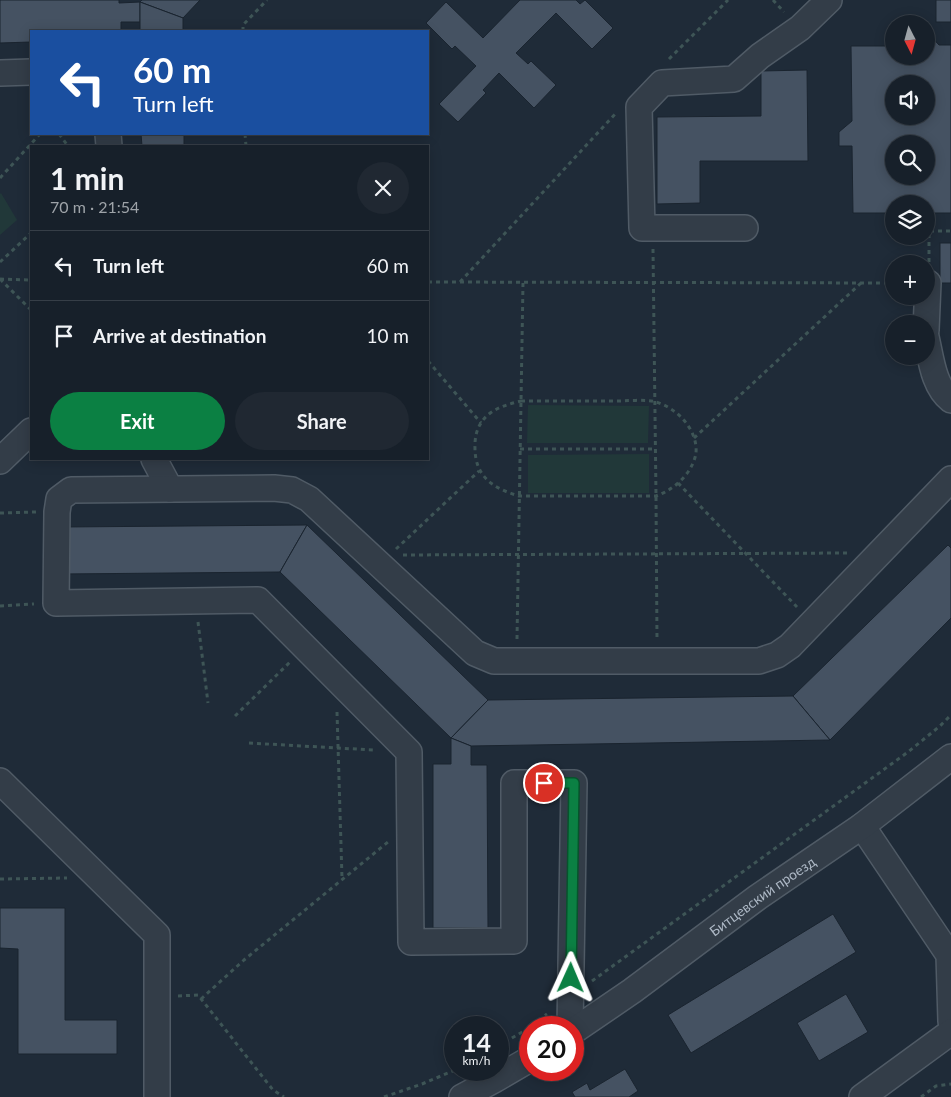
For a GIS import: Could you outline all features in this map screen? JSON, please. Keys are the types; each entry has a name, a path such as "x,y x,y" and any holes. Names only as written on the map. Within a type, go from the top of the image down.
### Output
{"street":[{"path":"745,228 642,228 639,107 662,83 734,79 760,56 800,28 829,0"},
{"path":"0,73 30,72"},
{"path":"933,365 937,382 951,400"},
{"path":"0,461 30,432"},
{"path":"155,460 170,489"},
{"path":"570,1016 574,783 514,783 514,941 411,942 409,752 258,600 56,603 57,512 59,499 71,490 274,488 292,490 309,499 384,560 475,654 494,661 759,661 777,655 790,646 951,480"},
{"name":"Битцевский проезд","path":"584,1024 632,991 758,897 862,826 951,757"},
{"path":"0,781 157,935 157,1097"},
{"path":"862,826 949,955 951,1020"},
{"path":"862,1097 951,1032"},
{"path":"462,1097 519,1065"}],"path":[{"path":"243,30 243,25 268,0"},
{"path":"666,62 728,0"},
{"path":"460,282 619,110"},
{"path":"0,178 39,135"},
{"path":"652,228 657,661"},
{"path":"929,255 929,231 951,231"},
{"path":"0,262 30,234"},
{"path":"0,279 30,280"},
{"path":"0,279 30,309"},
{"path":"429,282 885,283"},
{"path":"516,661 523,283"},
{"path":"694,438 861,283"},
{"path":"429,362 481,423"},
{"path":"521,401 655,401 677,414 688,425 694,438 696,452 693,464 678,484 656,496 519,496 505,492 488,481 479,471 475,457 475,434 488,415 504,405 521,401"},
{"path":"520,449 655,449"},
{"path":"384,560 479,471"},
{"path":"678,484 812,623"},
{"path":"0,513 57,512"},
{"path":"384,560 518,554 880,552"},
{"path":"196,601 208,703"},
{"path":"0,606 22,605"},
{"path":"235,716 305,647"},
{"path":"336,679 342,879"},
{"path":"509,1040 524,1031 908,752 951,715"},
{"path":"249,743 374,750"},
{"path":"201,999 244,960 410,824"},
{"path":"0,879 99,878"},
{"path":"157,996 198,995 273,1090 284,1097"},
{"path":"384,1097 444,1075"},
{"path":"921,1097 936,1086 951,1084"}],"green space":[{"path":"0,194 17,220 0,235"},
{"path":"528,405 649,406 648,443 527,443"},
{"path":"649,454 649,493 528,493 528,455"}],"building":[{"path":"0,0 119,0 119,3 140,2 140,22 121,22 121,30 30,30 30,42 0,43"},
{"path":"142,0 200,0 183,18 140,2"},
{"path":"520,0 576,0 580,4 585,0 613,28 592,49 556,13 516,53 528,64 531,61 556,85 534,108 499,73 483,90 486,93 458,122 439,104 476,66 455,46 452,49 426,23 446,2 483,38"},
{"path":"936,0 951,0 951,22 936,22"},
{"path":"140,2 183,18 183,30 140,30"},
{"path":"935,41 939,45 951,45 951,213 935,213 935,195 885,195 885,213 853,213 852,146 839,146 839,132 852,121 851,46 885,46 885,65 935,65"},
{"path":"807,70 808,161 700,161 700,203 657,204 657,117 761,116 761,71"},
{"path":"141,135 184,135 184,145 142,145"},
{"path":"940,243 951,243 951,283 940,283"},
{"path":"307,525 280,572 62,574 62,527"},
{"path":"307,525 488,700 451,738 280,572"},
{"path":"948,545 951,548 951,618 830,740 793,696"},
{"path":"793,696 830,740 471,746 451,738 488,700"},
{"path":"451,738 471,746 471,765 487,765 488,928 433,928 433,764 451,764"},
{"path":"0,908 65,908 65,1020 117,1020 117,1054 18,1054 18,949 0,948"},
{"path":"833,914 856,952 691,1053 668,1015"},
{"path":"846,994 868,1032 819,1061 797,1023"},
{"path":"625,1069 638,1091 629,1097 575,1097 572,1092 587,1083 590,1090"}],"route":[{"path":"544,783 574,783 571,978"}]}
